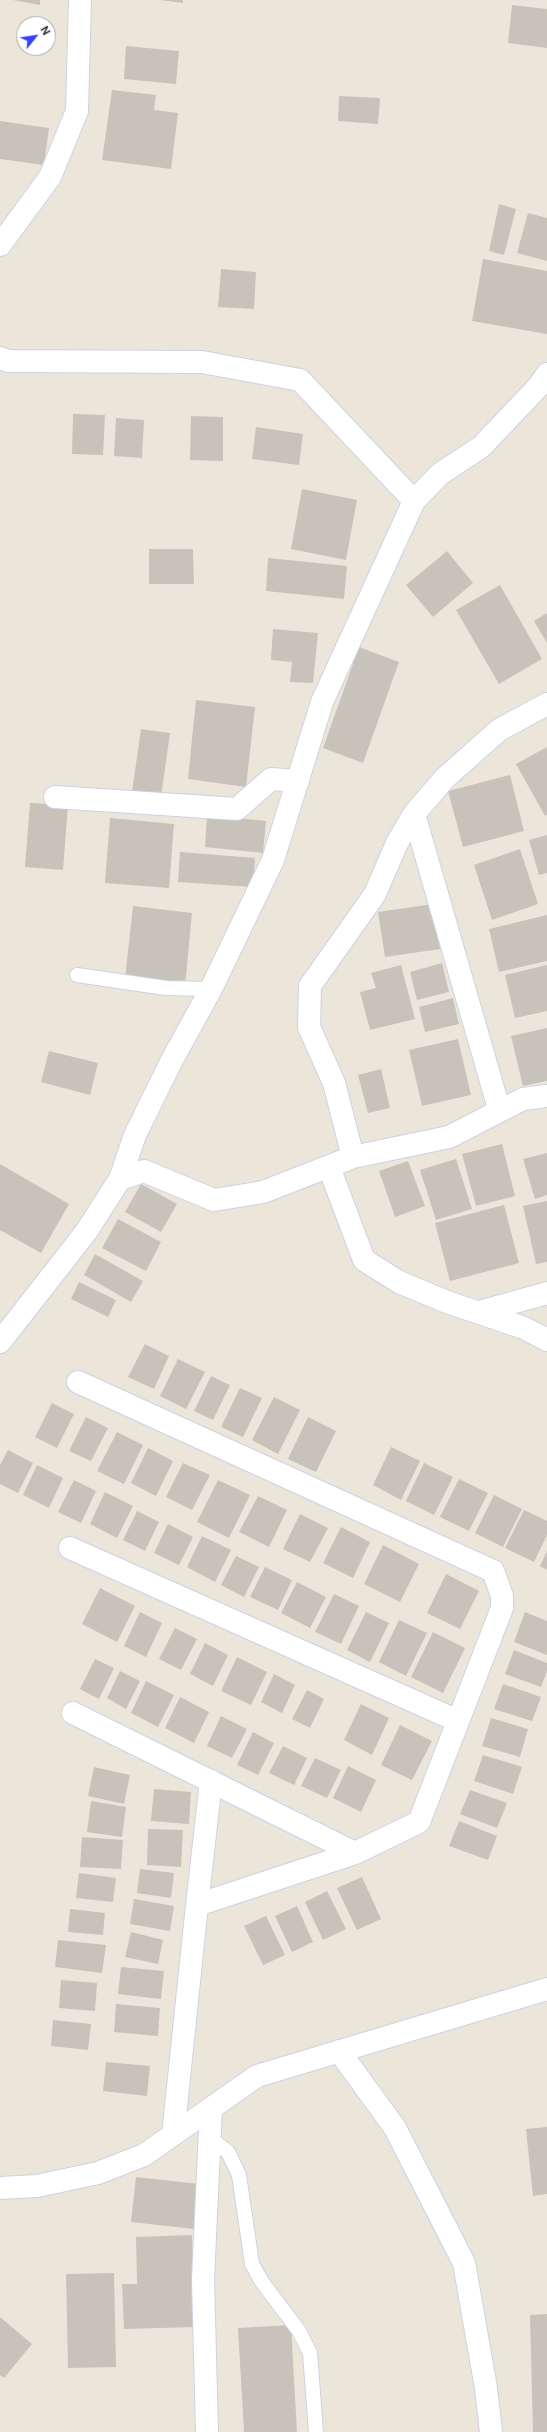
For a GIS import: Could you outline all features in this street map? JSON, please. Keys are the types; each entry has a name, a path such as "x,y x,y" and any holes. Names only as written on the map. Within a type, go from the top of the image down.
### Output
{"street":[{"path":"0,245 50,177 77,111 80,0"},
{"path":"0,358 8,360 202,362 300,380 414,501"},
{"path":"0,1342 86,1232 120,1179 135,1135 172,1060 211,989 273,860 322,702 414,501 440,474 481,447 539,386 547,374"},
{"path":"353,1157 334,1083 309,1027 310,986 375,894 397,843 414,814 445,778 499,730 547,704"},
{"path":"55,797 236,809 271,779 298,781"},
{"path":"414,814 499,1109"},
{"path":"120,1179 144,1171 214,1200 263,1192 353,1157 449,1137 499,1109 523,1099 547,1096"},
{"path":"329,1167 364,1260 399,1282 524,1328 547,1340"},
{"path":"479,1312 547,1293"},
{"path":"78,1382 493,1571 502,1596 502,1608 419,1822 355,1853 197,1904"},
{"path":"70,1548 458,1721"},
{"path":"73,1713 355,1853"},
{"path":"173,2135 211,1781"},
{"path":"0,2188 37,2186 98,2173 144,2154 257,2076 547,1989"},
{"path":"339,2051 395,2128 464,2263 486,2388 491,2432"},
{"path":"207,2432 203,2279 211,2109"}],"lane":[{"path":"77,975 166,988 211,989"},
{"path":"210,2138 228,2152 239,2175 252,2264 262,2282 299,2331 310,2353 316,2432"}],"building":[{"path":"13,0 40,0 40,5"},
{"path":"160,0 183,0 183,3"},
{"path":"512,5 547,9 547,48 508,43"},
{"path":"126,46 179,51 176,84 124,79"},
{"path":"112,90 156,95 154,110 178,113 171,169 102,160"},
{"path":"339,96 380,98 378,124 338,121"},
{"path":"0,121 49,128 44,165 0,159"},
{"path":"499,204 516,209 504,255 489,251"},
{"path":"528,213 547,218 547,261 517,253"},
{"path":"483,259 547,271 547,334 472,321"},
{"path":"221,269 256,272 254,309 218,307"},
{"path":"73,414 105,415 103,455 72,454"},
{"path":"191,416 223,417 223,461 190,460"},
{"path":"116,418 144,420 142,458 114,456"},
{"path":"256,427 303,434 299,465 252,459"},
{"path":"302,489 357,500 346,560 291,549"},
{"path":"149,549 193,549 194,584 149,584"},
{"path":"447,551 473,583 433,617 406,585"},
{"path":"268,558 347,566 344,599 266,591"},
{"path":"500,585 542,659 499,684 456,610"},
{"path":"547,613 547,643 534,621"},
{"path":"273,629 318,633 313,683 290,682 292,662 271,660"},
{"path":"359,647 399,662 363,763 323,748"},
{"path":"196,700 255,707 246,787 188,779"},
{"path":"141,729 170,733 161,797 132,792"},
{"path":"547,747 547,815 545,816 516,764"},
{"path":"510,775 524,831 463,847 448,791"},
{"path":"30,803 68,805 63,870 25,867"},
{"path":"207,815 266,821 263,853 205,847"},
{"path":"110,818 174,824 169,888 105,883"},
{"path":"547,835 547,873 539,875 529,840"},
{"path":"520,849 538,904 492,920 474,865"},
{"path":"180,852 255,858 253,887 178,882"},
{"path":"433,904 440,949 385,957 378,912"},
{"path":"133,906 192,913 185,986 125,979"},
{"path":"547,915 547,961 499,972 489,929"},
{"path":"442,963 449,992 417,1000 410,972"},
{"path":"401,965 415,1019 370,1030 360,992 376,988 371,973"},
{"path":"547,965 547,1011 515,1018 505,975"},
{"path":"453,998 459,1024 425,1032 419,1007"},
{"path":"547,1028 547,1081 523,1086 511,1036"},
{"path":"458,1039 471,1095 422,1106 409,1050"},
{"path":"49,1051 98,1063 90,1095 41,1082"},
{"path":"381,1069 390,1108 368,1113 358,1075"},
{"path":"502,1144 515,1196 476,1206 462,1154"},
{"path":"547,1153 547,1195 535,1199 523,1159"},
{"path":"456,1159 472,1209 436,1220 420,1170"},
{"path":"408,1161 425,1206 395,1217 379,1171"},
{"path":"0,1164 69,1204 41,1253 0,1230"},
{"path":"141,1184 177,1204 161,1232 125,1212"},
{"path":"547,1201 547,1262 536,1264 523,1206"},
{"path":"504,1205 519,1263 450,1281 435,1223"},
{"path":"118,1219 161,1242 146,1271 102,1248"},
{"path":"95,1254 143,1281 131,1302 84,1275"},
{"path":"79,1282 116,1300 108,1317 71,1299"},
{"path":"145,1344 169,1356 154,1389 128,1377"},
{"path":"178,1359 205,1372 186,1409 160,1396"},
{"path":"211,1376 230,1385 213,1420 194,1411"},
{"path":"240,1388 262,1398 243,1437 221,1427"},
{"path":"274,1397 300,1410 278,1454 252,1440"},
{"path":"52,1403 74,1414 57,1448 35,1437"},
{"path":"86,1417 108,1428 91,1461 69,1451"},
{"path":"308,1417 336,1431 316,1472 288,1459"},
{"path":"117,1432 143,1445 124,1484 97,1471"},
{"path":"391,1447 420,1461 401,1500 373,1485"},
{"path":"148,1448 173,1461 156,1496 131,1483"},
{"path":"8,1450 33,1463 18,1493 0,1484 0,1465"},
{"path":"183,1463 210,1475 192,1510 166,1497"},
{"path":"424,1463 453,1477 434,1515 406,1501"},
{"path":"37,1465 63,1478 49,1508 23,1495"},
{"path":"459,1479 488,1493 469,1531 440,1517"},
{"path":"74,1480 96,1491 81,1523 58,1512"},
{"path":"218,1480 250,1495 229,1538 197,1522"},
{"path":"105,1492 133,1506 117,1538 90,1524"},
{"path":"494,1495 522,1509 503,1547 475,1533"},
{"path":"258,1496 287,1510 269,1547 239,1532"},
{"path":"524,1510 547,1521 547,1535 534,1562 505,1548"},
{"path":"137,1511 159,1522 145,1551 123,1540"},
{"path":"300,1514 328,1528 310,1562 283,1549"},
{"path":"168,1524 193,1537 179,1565 154,1553"},
{"path":"341,1527 370,1542 353,1578 323,1563"},
{"path":"202,1536 231,1550 215,1582 187,1567"},
{"path":"383,1545 419,1564 400,1602 364,1584"},
{"path":"547,1551 547,1570 540,1566"},
{"path":"236,1556 259,1567 244,1597 221,1585"},
{"path":"265,1567 292,1580 278,1610 250,1597"},
{"path":"446,1574 479,1591 460,1629 427,1613"},
{"path":"297,1582 326,1597 310,1628 281,1613"},
{"path":"100,1588 135,1606 117,1642 82,1624"},
{"path":"334,1594 359,1606 341,1644 315,1632"},
{"path":"140,1612 162,1623 146,1657 124,1646"},
{"path":"366,1612 389,1623 370,1662 347,1650"},
{"path":"525,1612 547,1621 547,1655 514,1642"},
{"path":"399,1620 427,1633 406,1676 379,1662"},
{"path":"175,1628 197,1639 181,1670 159,1659"},
{"path":"433,1632 465,1648 443,1693 411,1677"},
{"path":"205,1643 228,1655 213,1686 190,1674"},
{"path":"514,1650 547,1663 547,1671 541,1687 505,1674"},
{"path":"237,1657 267,1672 251,1705 221,1691"},
{"path":"95,1659 114,1668 99,1699 80,1689"},
{"path":"120,1671 140,1681 126,1709 107,1698"},
{"path":"274,1674 295,1685 282,1713 261,1702"},
{"path":"146,1681 174,1695 158,1727 131,1713"},
{"path":"503,1684 541,1697 532,1721 494,1709"},
{"path":"307,1690 324,1699 310,1728 292,1719"},
{"path":"180,1697 209,1712 194,1743 165,1728"},
{"path":"361,1704 389,1718 372,1755 344,1740"},
{"path":"221,1716 247,1729 232,1758 207,1746"},
{"path":"491,1718 528,1729 520,1757 482,1746"},
{"path":"400,1725 432,1741 412,1780 381,1765"},
{"path":"253,1732 274,1743 258,1775 237,1765"},
{"path":"283,1746 307,1758 294,1785 269,1773"},
{"path":"483,1755 522,1767 513,1794 474,1781"},
{"path":"315,1758 341,1770 327,1798 301,1786"},
{"path":"348,1766 376,1780 361,1812 333,1798"},
{"path":"94,1767 130,1775 124,1804 88,1796"},
{"path":"154,1789 191,1792 189,1824 151,1821"},
{"path":"470,1790 507,1803 497,1828 460,1814"},
{"path":"91,1801 126,1807 122,1837 87,1832"},
{"path":"459,1821 497,1836 488,1860 449,1846"},
{"path":"148,1829 183,1830 181,1867 147,1865"},
{"path":"82,1837 123,1840 121,1869 80,1867"},
{"path":"140,1869 174,1873 171,1898 137,1893"},
{"path":"79,1873 116,1878 113,1902 76,1898"},
{"path":"362,1877 381,1919 357,1930 337,1888"},
{"path":"327,1891 346,1929 323,1940 305,1902"},
{"path":"134,1899 174,1906 170,1931 130,1924"},
{"path":"297,1906 313,1942 292,1952 275,1916"},
{"path":"70,1909 105,1913 103,1935 68,1932"},
{"path":"266,1916 285,1955 263,1965 244,1926"},
{"path":"131,1932 163,1940 158,1964 125,1957"},
{"path":"58,1940 106,1945 102,1973 55,1967"},
{"path":"121,1967 164,1971 161,1999 118,1994"},
{"path":"61,1980 97,1983 95,2011 59,2008"},
{"path":"116,2004 160,2008 158,2036 114,2032"},
{"path":"53,2020 91,2024 88,2050 51,2046"},
{"path":"106,2062 150,2066 147,2096 103,2091"},
{"path":"547,2127 547,2194 533,2196 526,2129"},
{"path":"136,2177 199,2184 194,2229 131,2222"},
{"path":"192,2235 195,2327 124,2329 122,2284 137,2284 136,2237"},
{"path":"114,2273 116,2367 68,2368 66,2274"},
{"path":"547,2314 547,2432 533,2432 530,2315"},
{"path":"0,2317 32,2344 4,2378 0,2375"},
{"path":"291,2325 297,2432 244,2432 238,2328"}]}
